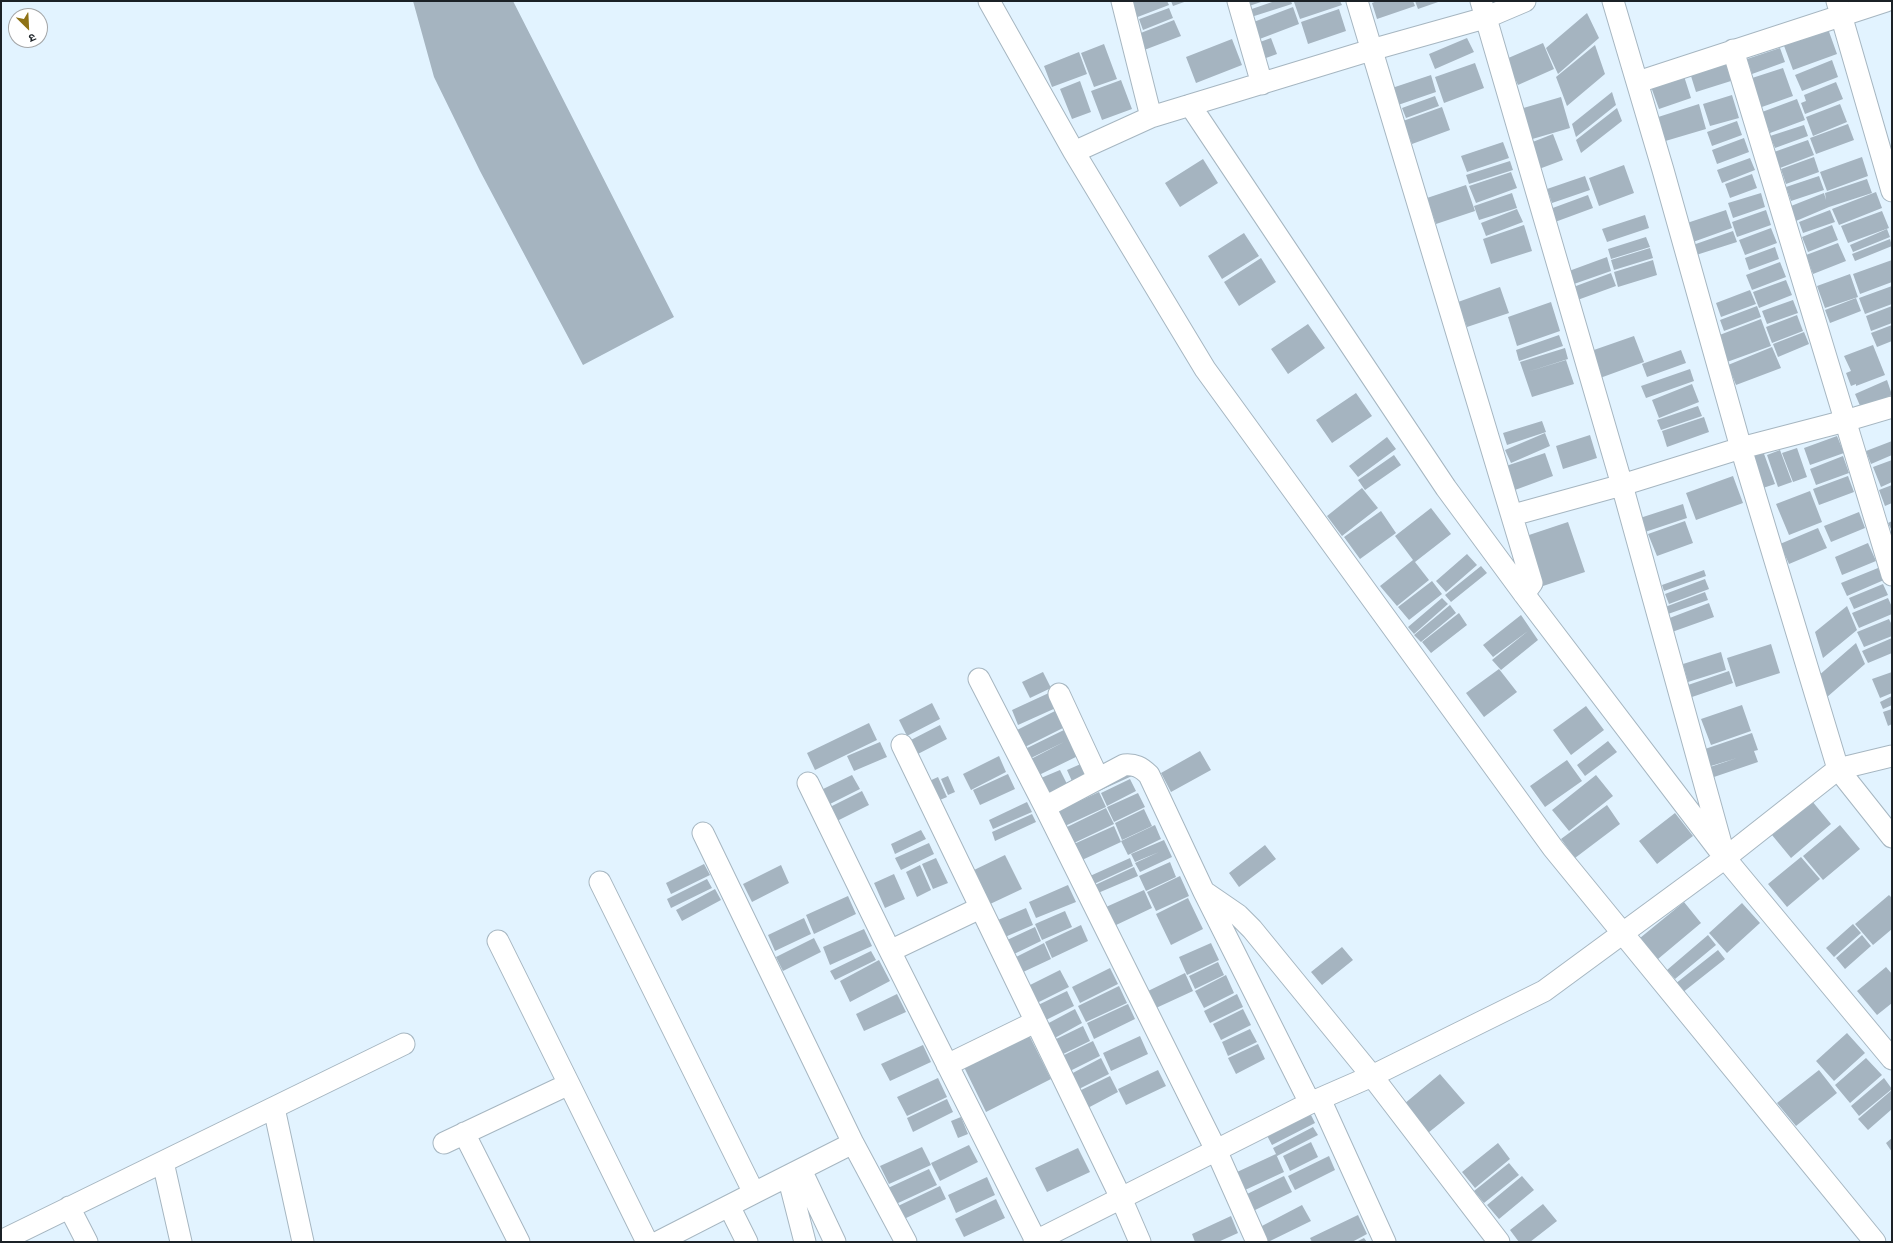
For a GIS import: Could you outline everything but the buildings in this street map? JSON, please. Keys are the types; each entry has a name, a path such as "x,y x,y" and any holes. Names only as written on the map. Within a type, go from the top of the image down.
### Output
{"street":[{"path":"989,1 1074,152 1205,368 1553,848 1875,1242"},
{"path":"1122,1 1151,117"},
{"path":"1238,1 1262,84"},
{"path":"1357,1 1513,515 1532,583 1524,594"},
{"path":"1074,152 1151,117 1371,50 1483,10 1524,1"},
{"path":"1613,1 1638,82 1741,448 1838,769 1892,837"},
{"path":"1638,82 1733,50 1839,8 1886,1"},
{"path":"1839,8 1892,191"},
{"path":"1483,10 1622,485 1725,858"},
{"path":"1733,50 1892,576"},
{"path":"1190,106 1446,488 1524,594 1725,858 1892,1059"},
{"path":"1513,515 1622,485 1741,448 1892,407"},
{"path":"979,679 1045,807 1216,1150 1257,1242"},
{"path":"1059,694 1098,778"},
{"path":"902,745 1121,1198 1140,1242"},
{"path":"808,783 1035,1242 1315,1101 1372,1076 1544,991 1725,858 1838,769 1892,756"},
{"path":"1045,807 1124,765 1133,764 1142,768 1148,775 1204,892 1315,1101 1385,1242"},
{"path":"703,833 853,1143 906,1242"},
{"path":"600,882 754,1193"},
{"path":"1204,892 1238,915 1252,929 1372,1076 1499,1242"},
{"path":"890,951 980,908"},
{"path":"498,941 647,1242"},
{"path":"947,1064 1035,1022"},
{"path":"1,1241 404,1044"},
{"path":"444,1143 568,1084"},
{"path":"274,1108 303,1242"},
{"path":"464,1133 519,1242"},
{"path":"658,1242 853,1143"},
{"path":"163,1162 181,1242"},
{"path":"795,1173 806,1242"},
{"path":"795,1173 835,1242"},
{"path":"729,1206 748,1242"},
{"path":"69,1207 87,1242"}]}
